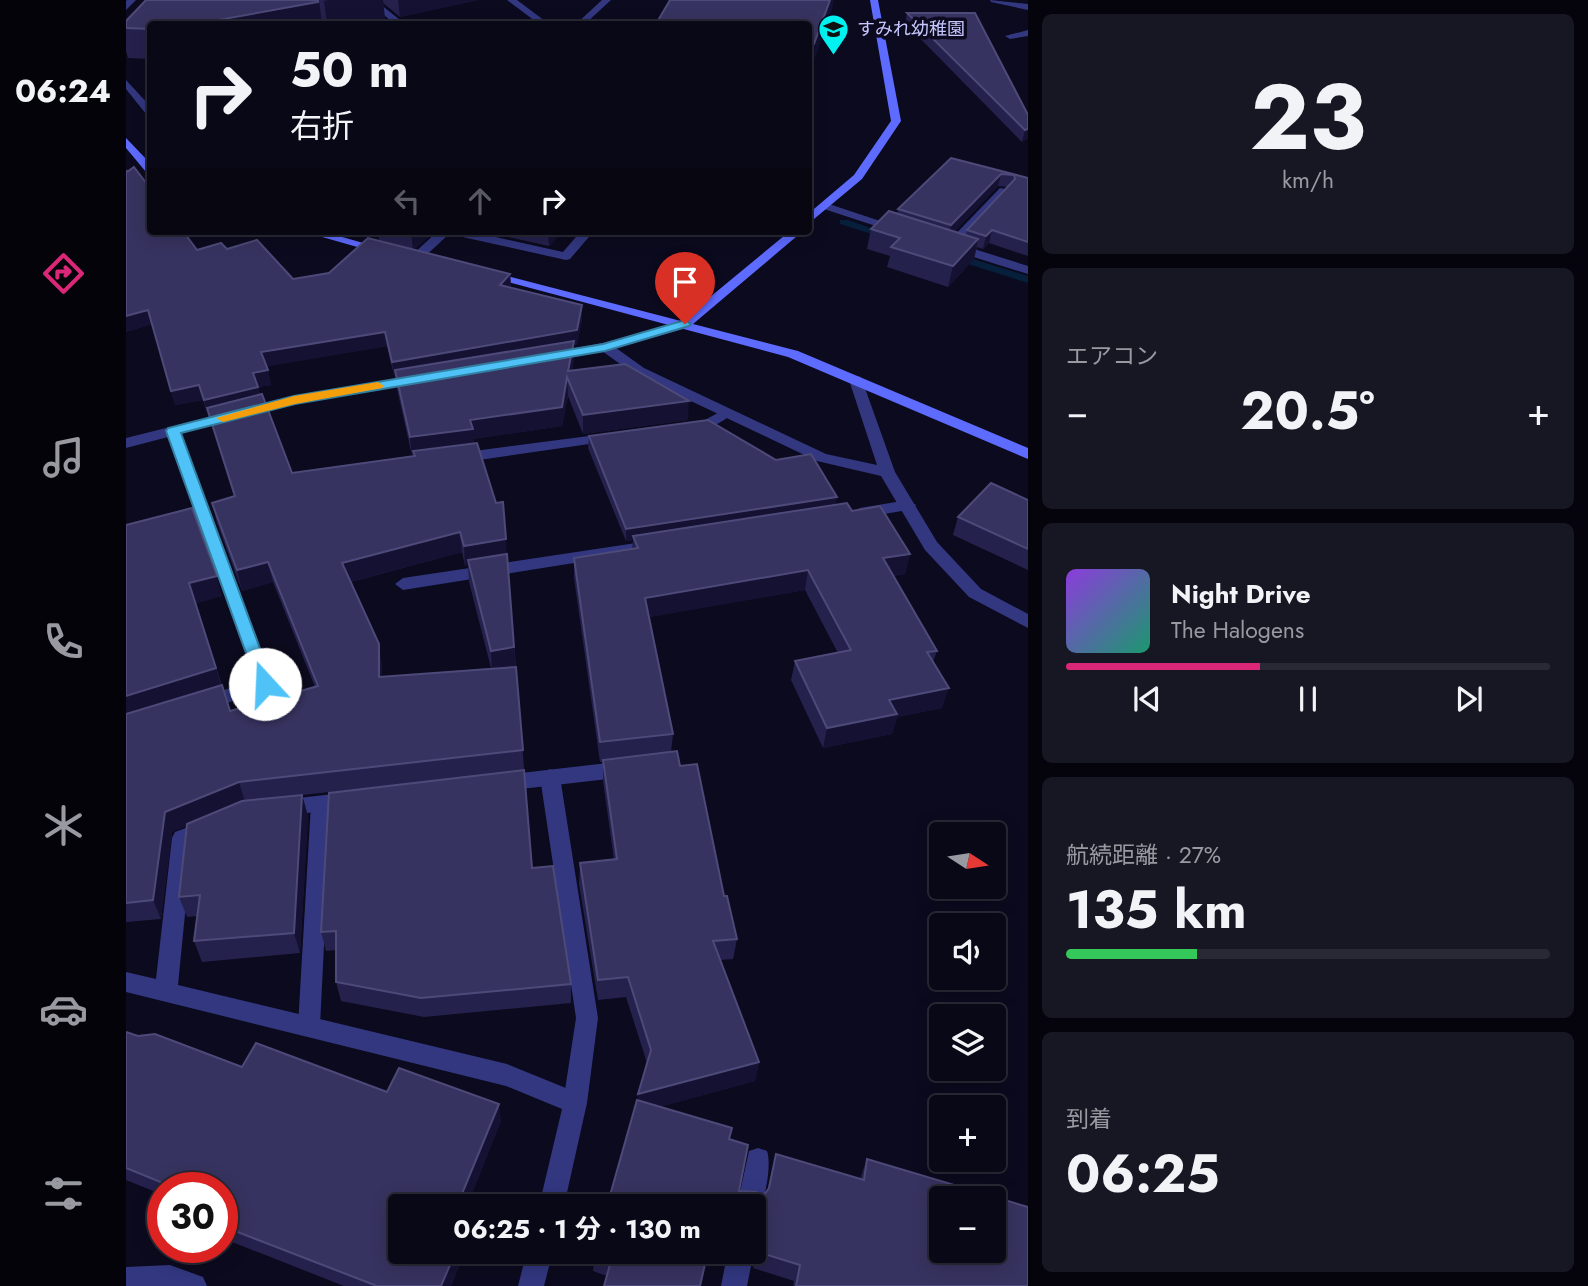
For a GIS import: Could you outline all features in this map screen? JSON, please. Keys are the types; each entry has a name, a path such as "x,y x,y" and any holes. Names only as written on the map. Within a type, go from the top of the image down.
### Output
{"street":[{"path":"126,7 132,0"},
{"path":"369,0 396,21"},
{"path":"511,0 540,21"},
{"path":"583,21 607,0"},
{"path":"812,217 858,177 896,121 874,0"},
{"path":"994,0 1028,7"},
{"path":"1010,36 1028,33"},
{"path":"128,87 147,106"},
{"path":"126,141 147,166"},
{"path":"1004,190 945,244 1028,270"},
{"path":"825,206 913,234"},
{"path":"324,235 411,256 440,235"},
{"path":"471,235 566,256 584,235"},
{"path":"536,359 605,347 685,324 792,235"},
{"path":"470,271 685,324 793,354 1028,454"},
{"path":"605,347 639,371 822,458 887,472"},
{"path":"126,443 294,400 439,375"},
{"path":"856,380 887,472 931,546 975,593 1028,622"},
{"path":"667,430 707,425 727,412"},
{"path":"173,431 265,684 189,708"},
{"path":"439,460 626,436"},
{"path":"840,516 908,505"},
{"path":"404,584 676,542"},
{"path":"482,785 651,766"},
{"path":"550,777 587,1018 575,1103 554,1194"},
{"path":"258,811 375,798"},
{"path":"309,1026 321,804"},
{"path":"166,992 182,838 220,822"},
{"path":"126,982 507,1075 575,1103"},
{"path":"751,1194 758,1160"},
{"path":"531,1286 537,1264"},
{"path":"734,1286 738,1264"},
{"path":"126,1280 170,1278 194,1286"}],"building":[{"path":"146,0 318,0 213,21 147,21 147,29 126,28 126,21"},
{"path":"670,0 830,0 814,44 812,21 658,21"},
{"path":"907,13 975,13 1028,115 1028,129 1025,130"},
{"path":"951,158 1028,178 1028,242 992,230 986,236 967,230 1015,179 1014,175 1001,174 951,225 898,209"},
{"path":"134,167 147,184 147,235 186,235 197,250 221,243 227,249 257,240 293,279 329,273 368,238 510,274 500,285 582,305 577,330 392,362 385,332 261,352 268,370 253,373 258,387 204,400 199,385 171,391 148,310 126,316 126,170 127,172"},
{"path":"889,211 978,239 953,266 891,247 900,238 871,229"},
{"path":"574,341 568,371 625,364 689,401 583,415 567,377 562,407 470,420 473,429 410,437 395,370"},
{"path":"262,394 292,473 415,456 413,451 477,443 496,503 503,502 506,539 464,546 460,532 342,563 379,644 379,677 516,667 523,750 239,782 165,812 153,900 126,903 126,714 222,685 230,711 318,686 268,562 237,570 212,503 235,496 207,408"},
{"path":"708,420 776,460 811,454 837,497 626,529 589,436"},
{"path":"991,483 1028,500 1028,549 958,517"},
{"path":"847,503 852,511 880,506 910,554 883,558 937,651 927,652 949,688 889,700 897,714 827,728 795,661 851,650 808,570 645,598 673,734 600,742 574,558 638,548 633,536"},
{"path":"192,508 217,576 189,583 216,668 126,696 126,525"},
{"path":"507,554 514,647 491,651 468,560"},
{"path":"677,751 680,766 697,764 724,896 727,896 737,939 713,941 759,1062 638,1094 651,1050 628,977 598,980 580,863 617,859 603,760"},
{"path":"524,770 532,868 553,866 571,984 421,998 336,982 336,931 321,932 329,793"},
{"path":"302,795 294,933 194,941 200,895 179,897 187,824 242,801"},
{"path":"126,1032 138,1036 155,1034 242,1067 256,1043 387,1092 399,1068 499,1104 462,1194 388,1194 388,1264 450,1264 441,1286 377,1286 238,1232 238,1172 147,1172 147,1177 126,1168"},
{"path":"637,1100 732,1128 729,1139 748,1145 739,1191 756,1192 610,1194"},
{"path":"776,1154 864,1180 867,1159 958,1186 929,1186 929,1263 1006,1263 1006,1200 1028,1207 1028,1286 796,1286 800,1265 766,1254 765,1194 769,1188"},
{"path":"610,1264 705,1264 700,1286 604,1286"}],"waterway":[{"path":"844,222 888,236"},
{"path":"953,256 1028,280"}],"slow traffic":[{"path":"223,418 294,400 378,386"}],"place":[{"name":"すみれ幼稚園","path":"834,56"}],"route":[{"path":"265,684 173,431 294,400 605,347 685,324"}]}
